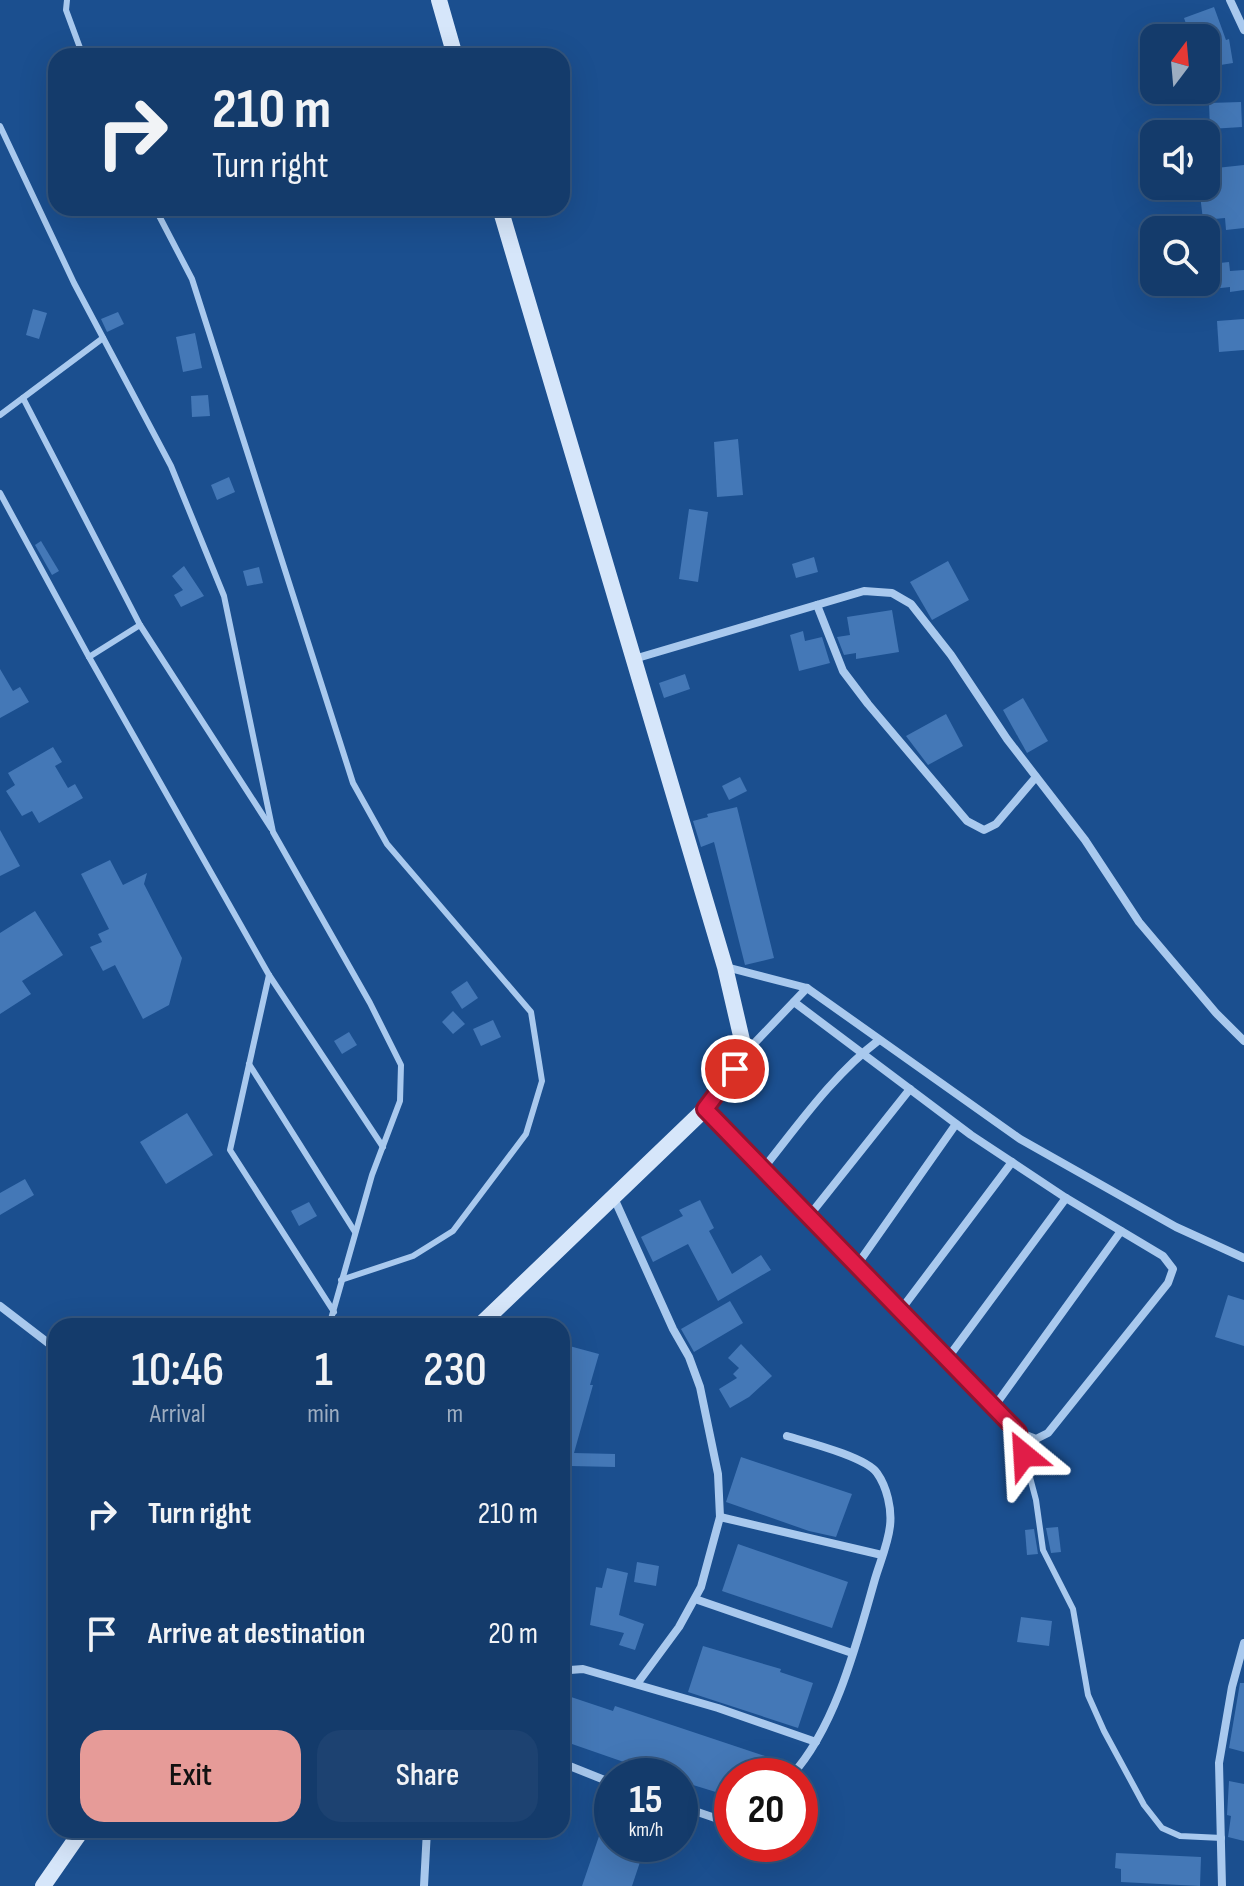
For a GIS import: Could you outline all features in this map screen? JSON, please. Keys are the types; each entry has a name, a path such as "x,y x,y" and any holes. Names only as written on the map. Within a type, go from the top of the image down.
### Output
{"street":[{"path":"439,0 453,48"},
{"path":"1230,0 1241,17 1244,30"},
{"path":"502,216 725,967 745,1053"},
{"path":"634,659 864,591 892,593 911,604 951,655 1007,739 1085,840 1139,922 1216,1013 1244,1041"},
{"path":"817,605 843,671 967,821 984,830 996,824 1036,777"},
{"path":"725,967 807,988 1020,1139 1176,1227 1244,1258"},
{"path":"487,1318 705,1109 745,1053 807,988"},
{"path":"705,1109 1018,1432 1036,1439 1048,1433 1168,1283 1173,1269 1163,1256 1066,1198 956,1124 794,1002"},
{"path":"763,1169 821,1096 863,1052 879,1040"},
{"path":"809,1216 910,1089"},
{"path":"857,1265 956,1124"},
{"path":"900,1311 1012,1162"},
{"path":"614,1198 673,1329 689,1357 700,1387 718,1474 720,1517 701,1587 679,1627 637,1684"},
{"path":"947,1359 1066,1198"},
{"path":"994,1407 1121,1231"},
{"path":"0,1306 48,1343"},
{"path":"787,1436 851,1457 876,1471 888,1497 890,1526 852,1653 807,1758"},
{"path":"720,1517 882,1555"},
{"path":"695,1599 852,1653"},
{"path":"1222,1886 1219,1763 1232,1687 1244,1643"},
{"path":"570,1670 583,1669 637,1684 816,1742"},
{"path":"570,1766 594,1776"},
{"path":"43,1886 76,1838"},
{"path":"424,1886 427,1838"}],"lane":[{"path":"67,0 66,10 80,48"},
{"path":"0,126 103,338 171,466 224,596 273,832"},
{"path":"159,216 192,279 353,783 387,844 531,1012 542,1081 526,1134 453,1231 413,1256 341,1280"},
{"path":"0,415 103,338"},
{"path":"23,398 140,625 273,832 370,1003 401,1065 400,1101 355,1232 332,1318"},
{"path":"0,493 269,975 383,1147"},
{"path":"89,657 140,625"},
{"path":"269,975 230,1150 334,1312"},
{"path":"249,1064 355,1232"},
{"path":"1018,1432 1036,1500 1043,1550 1073,1609 1088,1695 1104,1731 1144,1805 1162,1828 1180,1836 1223,1838"}],"building":[{"path":"1214,7 1226,40 1229,39 1233,63 1220,65 1220,24 1186,24 1184,18"},
{"path":"1241,102 1242,127 1220,128 1220,120 1210,120 1209,104"},
{"path":"1244,165 1244,228 1226,230 1225,218 1203,216 1201,200 1220,200 1220,168"},
{"path":"1229,262 1230,271 1244,270 1244,290 1230,292 1230,287 1220,288 1220,263"},
{"path":"33,309 47,313 39,339 26,335"},
{"path":"118,312 124,324 107,332 101,319"},
{"path":"1244,319 1244,350 1219,352 1217,321"},
{"path":"195,333 202,368 183,372 176,337"},
{"path":"208,395 210,416 192,417 191,396"},
{"path":"738,439 743,495 717,497 714,442"},
{"path":"229,477 235,492 217,500 211,485"},
{"path":"689,509 708,512 698,582 679,579"},
{"path":"41,541 59,571 52,575 35,545"},
{"path":"814,557 818,572 796,578 792,564"},
{"path":"948,561 969,600 932,620 910,582"},
{"path":"184,566 204,596 181,607 174,595 183,590 172,576"},
{"path":"259,567 263,583 247,586 243,571"},
{"path":"892,610 899,652 856,659 856,653 844,655 837,637 850,635 847,617"},
{"path":"803,631 805,641 822,637 830,663 799,671 790,635"},
{"path":"0,669 13,691 20,687 29,702 0,718"},
{"path":"685,674 690,689 664,698 659,683"},
{"path":"1023,698 1048,741 1027,753 1003,710"},
{"path":"946,714 963,746 928,765 906,736"},
{"path":"53,747 62,762 55,766 68,788 75,784 83,798 39,823 32,811 22,816 6,791 15,785 8,773"},
{"path":"740,777 747,791 729,800 722,786"},
{"path":"737,807 774,958 745,965 714,842 701,847 693,821 708,817 707,814"},
{"path":"0,830 20,866 0,876"},
{"path":"110,860 123,885 147,873 144,884 182,958 169,1005 143,1019 115,965 103,971 90,947 102,942 98,934 109,929 81,874"},
{"path":"35,911 63,955 22,981 31,994 0,1014 0,933"},
{"path":"467,981 478,998 462,1009 451,992"},
{"path":"453,1011 465,1024 453,1034 442,1022"},
{"path":"493,1020 501,1037 481,1046 473,1029"},
{"path":"349,1032 357,1045 342,1054 334,1041"},
{"path":"187,1113 213,1155 166,1184 140,1142"},
{"path":"25,1179 34,1195 0,1215 0,1193"},
{"path":"700,1200 714,1228 709,1231 732,1274 761,1255 771,1270 718,1301 688,1244 653,1262 641,1237 683,1216 679,1210"},
{"path":"309,1202 317,1216 299,1226 291,1211"},
{"path":"1228,1295 1244,1300 1244,1346 1215,1337"},
{"path":"730,1301 743,1323 694,1352 681,1329"},
{"path":"741,1344 772,1376 749,1397 730,1408 719,1389 737,1378 733,1374 739,1368 728,1358"},
{"path":"570,1346 599,1354 574,1453 615,1454 615,1467 571,1466 570,1469"},
{"path":"741,1457 852,1494 836,1537 809,1531 726,1502"},
{"path":"1058,1527 1061,1552 1051,1553 1046,1528"},
{"path":"1034,1529 1038,1554 1027,1555 1025,1530"},
{"path":"738,1544 848,1582 832,1628 722,1591"},
{"path":"637,1562 659,1566 656,1586 634,1582"},
{"path":"607,1568 628,1573 619,1615 644,1624 635,1650 619,1645 624,1633 590,1625 596,1587 602,1588"},
{"path":"1021,1617 1052,1621 1049,1646 1017,1642"},
{"path":"703,1646 781,1669 780,1672 813,1683 798,1728 688,1692"},
{"path":"1240,1683 1244,1683 1244,1752 1229,1748"},
{"path":"570,1697 613,1711 615,1706 771,1758 714,1758 714,1791 698,1787 698,1758 612,1758 570,1743"},
{"path":"1229,1781 1244,1784 1244,1841 1228,1837 1231,1816 1227,1815"},
{"path":"594,1851 594,1862 640,1862 632,1886 582,1886"},
{"path":"1116,1853 1201,1857 1200,1886 1121,1882 1121,1869 1115,1868"}],"route":[{"path":"735,1069 705,1109 1018,1432 1024,1455"}]}
